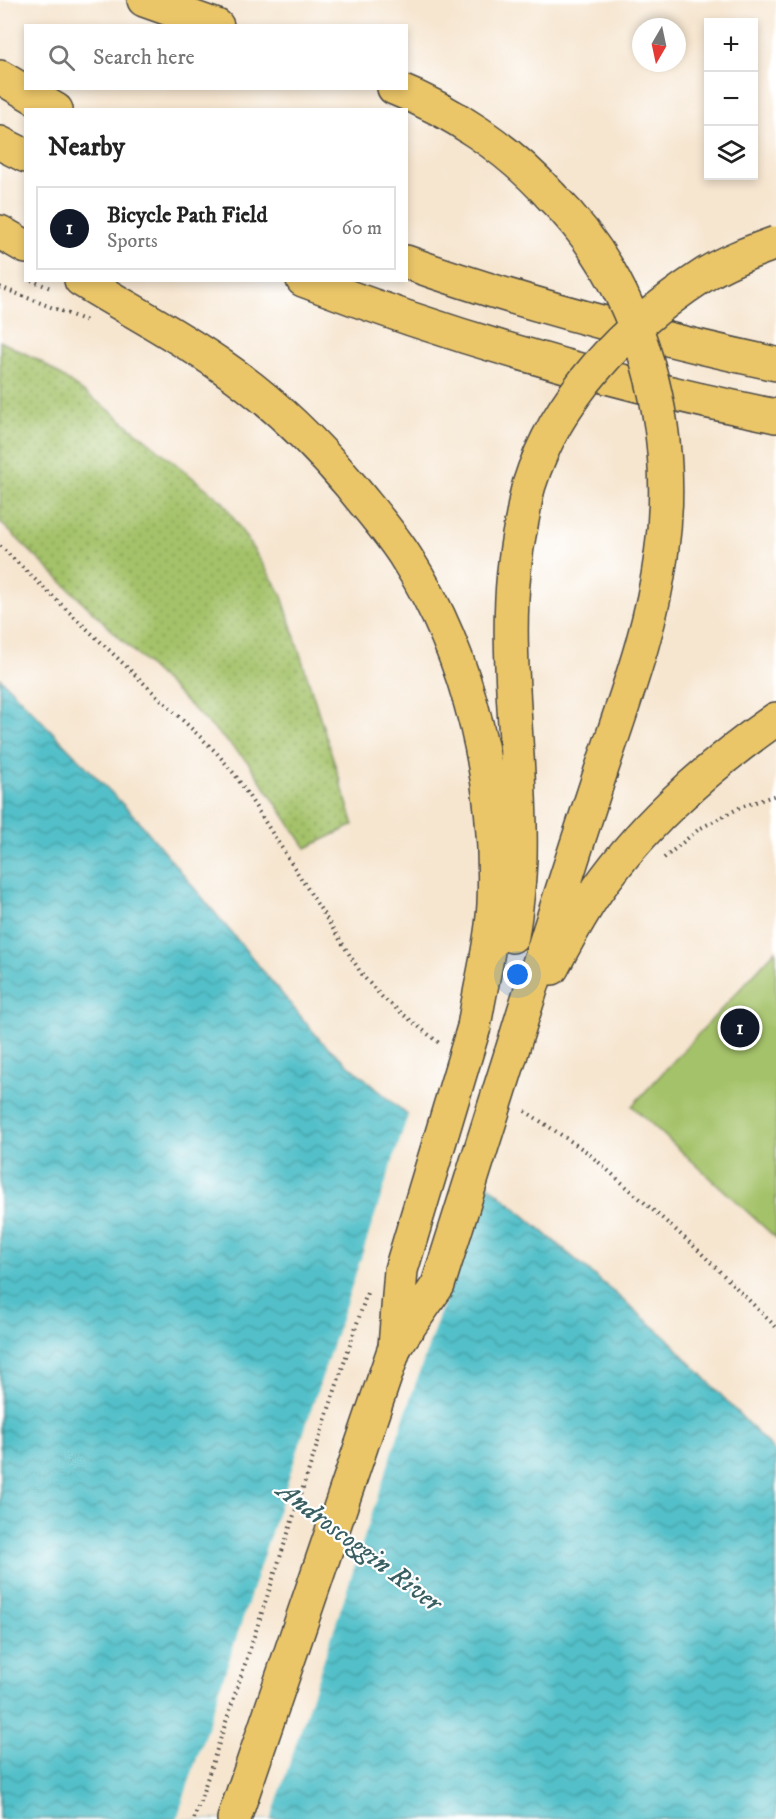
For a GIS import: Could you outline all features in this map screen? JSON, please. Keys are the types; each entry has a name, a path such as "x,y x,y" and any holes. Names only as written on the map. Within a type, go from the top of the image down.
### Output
{"highway":[{"path":"144,0 211,24"},
{"path":"0,77 53,108"},
{"path":"395,1347 438,1285 559,896 641,649 654,603 665,528 665,468 658,410 646,359 623,302 600,258 579,227 536,179 516,162 472,130 398,90"},
{"path":"0,143 24,155"},
{"path":"0,232 24,246"},
{"path":"474,1027 498,998 504,980 517,896 520,828 512,654 512,590 528,486 541,452 582,383 608,352 657,310 703,276 776,243"},
{"path":"408,263 535,304 724,353 776,364"},
{"path":"84,282 223,367 283,416 342,476 393,539 418,578 448,640 470,702 483,759 493,846 494,906 474,1027 401,1270 395,1347 234,1819"},
{"path":"308,282 368,305 546,362 639,387 776,416"},
{"path":"511,1054 558,957 588,904 614,868 692,784 776,719"}],"path":[{"path":"0,287 97,326"},
{"path":"0,546 216,752 236,776 363,976 383,998 441,1045"},
{"path":"656,866 699,829 741,807 776,795"},
{"path":"519,1107 587,1152 696,1248 776,1327"},
{"path":"194,1819 368,1291"}],"green space":[{"path":"0,341 40,361 112,412 224,503 281,593 354,825 306,848 248,762 0,522"},
{"path":"776,950 776,1238 632,1106"}],"water":[{"name":"Androscoggin River","path":"0,678 138,820 321,1041 667,1338 776,1453 776,1819 0,1819"}],"pier":[{"path":"409,1112 486,1179 407,1408 271,1819 177,1819"}],"place":[{"name":"Bicycle Path Field","path":"740,1028"}]}
